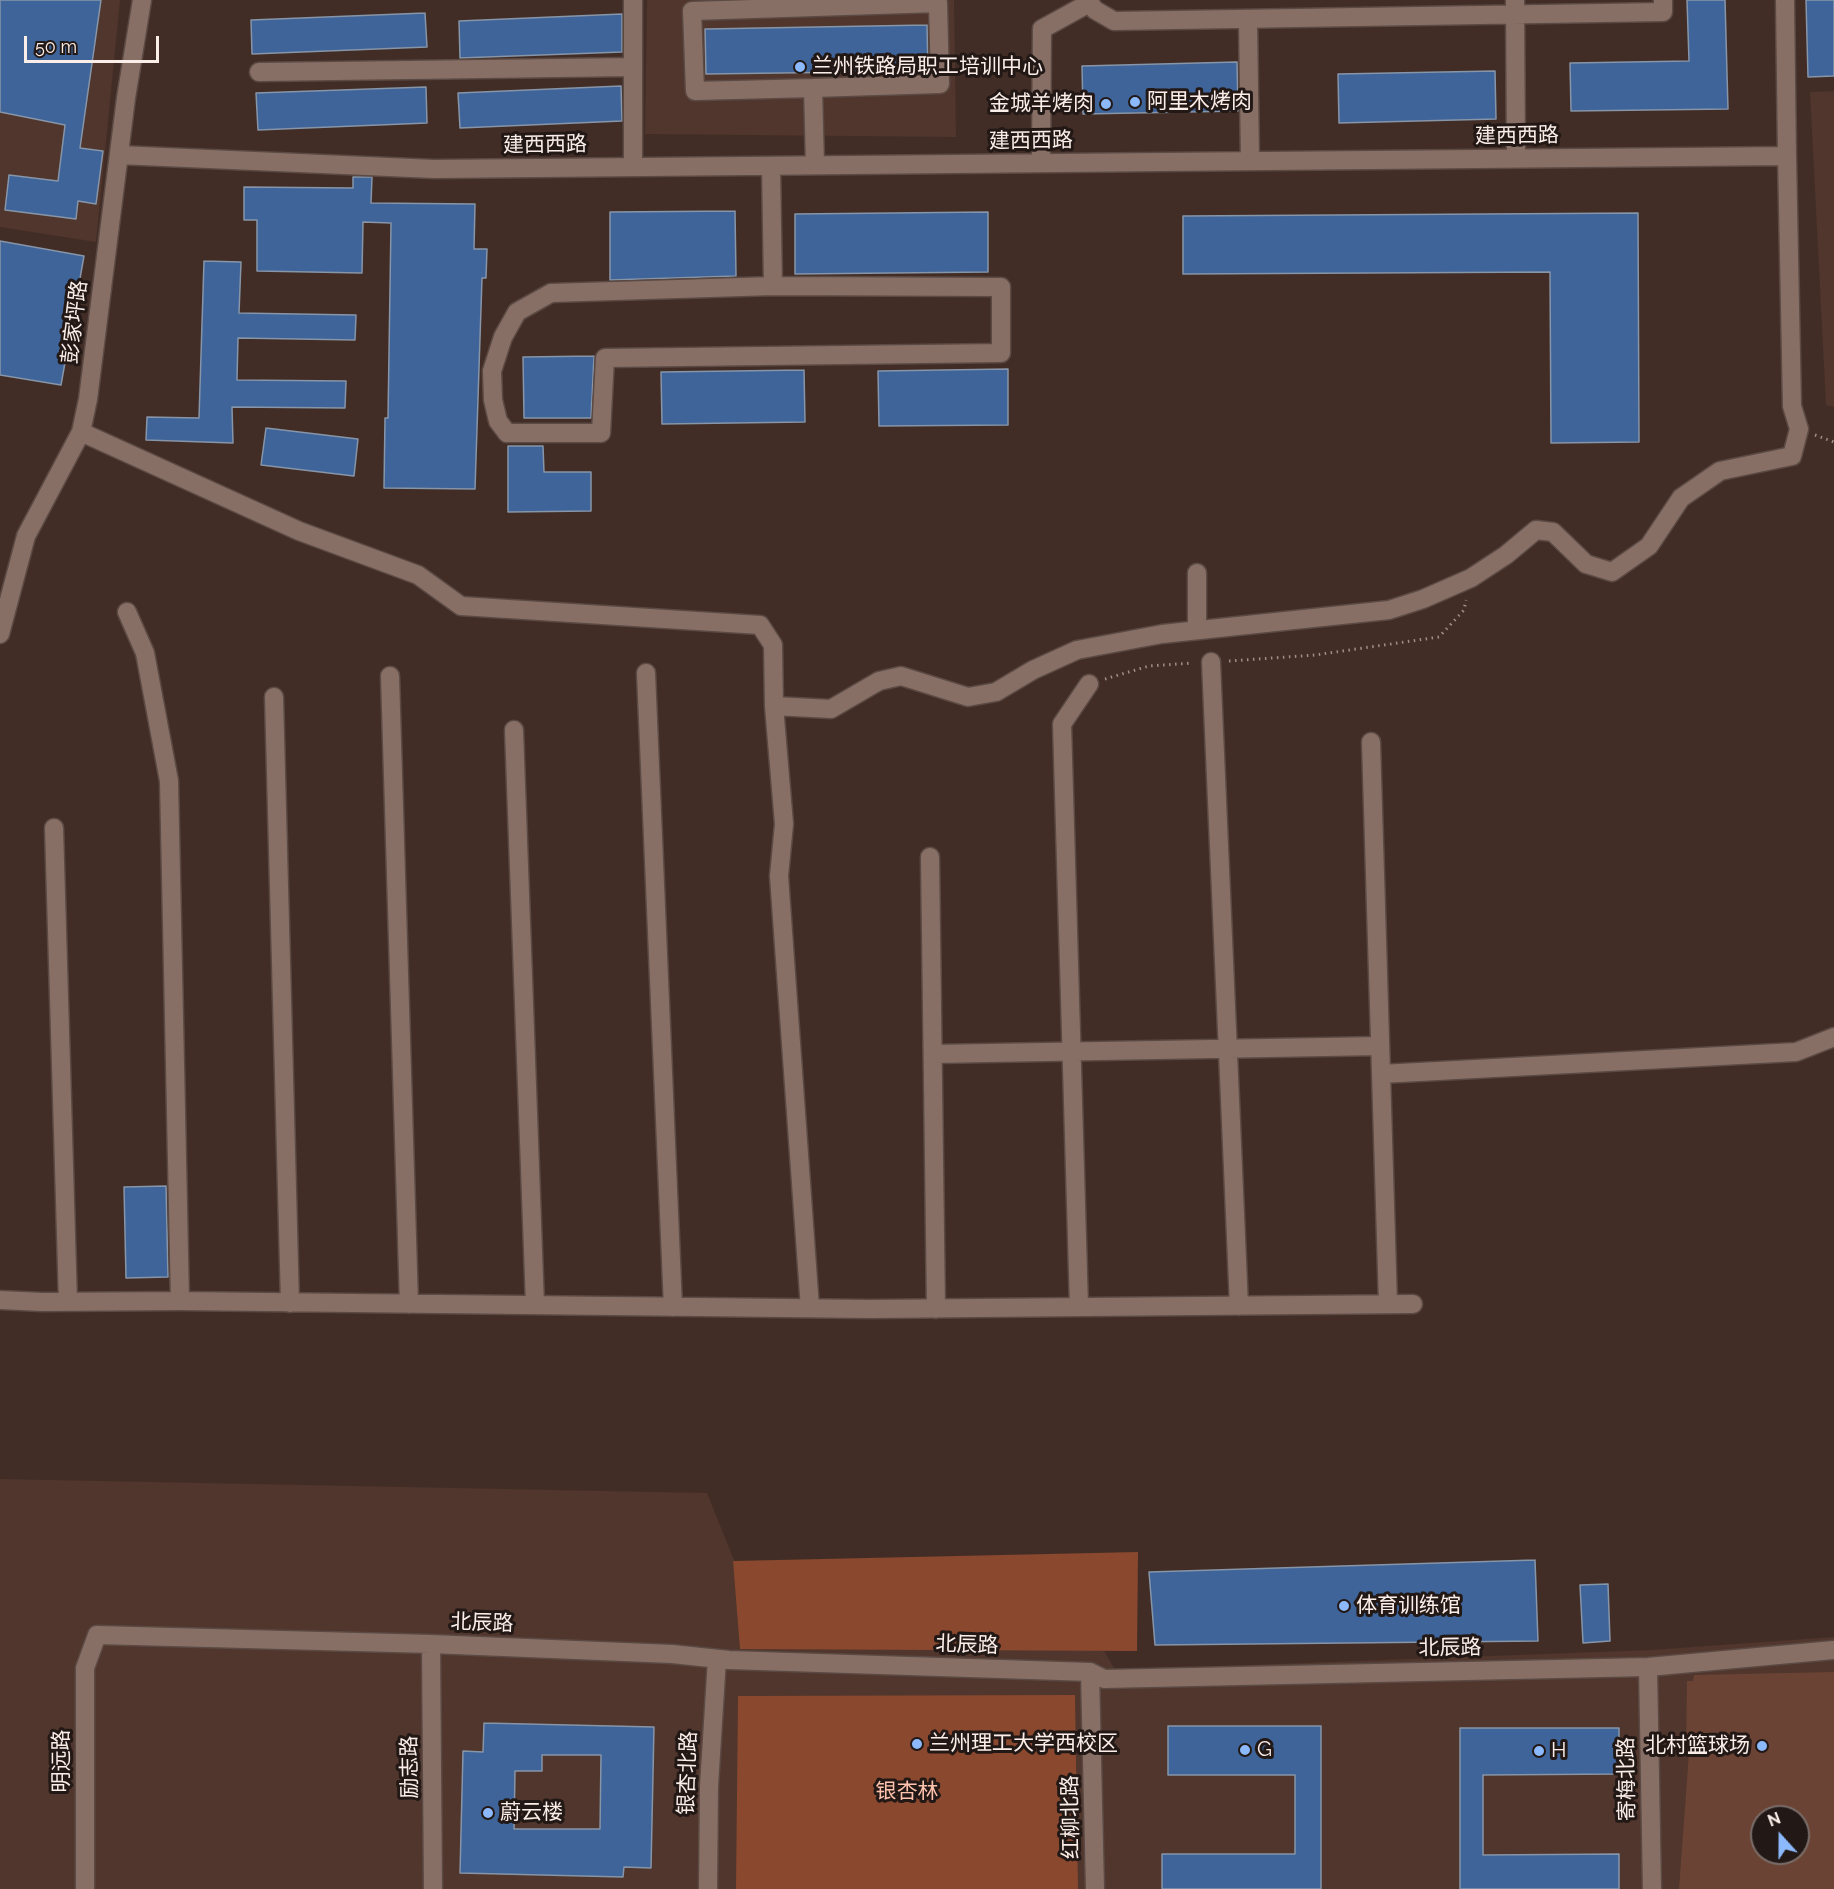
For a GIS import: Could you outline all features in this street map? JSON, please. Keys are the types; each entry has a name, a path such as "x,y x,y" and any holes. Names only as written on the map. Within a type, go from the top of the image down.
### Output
{"street":[{"name":"彭家坪路","path":"0,634 26,536 81,432 88,399 119,155 142,0"},
{"path":"633,0 633,167"},
{"path":"1041,163 1042,29 1088,2 1104,16 1114,21 1248,19 1515,7 1663,12 1663,0"},
{"path":"774,706 831,709 879,681 901,676 968,697 996,692 1033,670 1077,650 1162,634 1389,610 1423,599 1471,578 1506,555 1536,530 1553,532 1586,564 1612,572 1649,546 1681,498 1720,471 1792,456 1799,429 1792,406 1785,0"},
{"path":"938,3 940,84 813,88 694,91 692,11 807,4 938,3"},
{"path":"1515,7 1516,158"},
{"path":"1248,19 1250,161"},
{"path":"259,72 633,67"},
{"path":"813,88 815,165"},
{"name":"建西西路","path":"119,155 434,169 1787,156"},
{"path":"771,166 773,286"},
{"path":"773,286 1000,287 1001,353 605,358 601,433 507,433 498,421 492,400 492,371 503,337 518,312 551,292 773,286"},
{"path":"81,432 299,531 418,575 461,606 760,625 772,645 774,706 784,824 779,876 810,1308"},
{"path":"1197,573 1197,630"},
{"path":"127,612 145,653 169,781 180,1301"},
{"path":"1210,662 1239,1306"},
{"path":"646,673 673,1307"},
{"path":"390,676 409,1304"},
{"path":"1079,1307 1062,724 1089,684"},
{"path":"274,697 290,1303"},
{"path":"514,730 535,1305"},
{"path":"1371,742 1388,1304"},
{"path":"54,828 68,1302"},
{"path":"930,857 936,1309"},
{"path":"1381,1074 1796,1052 1834,1037"},
{"path":"933,1054 1380,1046"},
{"path":"0,1300 936,1309 1413,1304"},
{"name":"北辰路","path":"97,1635 431,1644 672,1654 717,1659 1090,1672 1104,1679 1648,1667 1834,1650"},
{"name":"明远路","path":"85,1889 85,1668 97,1635"},
{"name":"励志路","path":"431,1644 433,1889"},
{"name":"银杏北路","path":"708,1889 709,1786 717,1659"},
{"name":"寄梅北路","path":"1648,1667 1652,1889"},
{"name":"红柳北路","path":"1090,1672 1095,1889"}],"path":[{"path":"1089,684 1149,666 1315,655 1439,637 1464,610 1471,578"}],"shaded area":[{"path":"0,0 120,0 96,242 0,227"},
{"name":"兰州铁路局职工培训中心","path":"647,0 954,0 956,137 645,134"},
{"path":"1834,91 1834,407 1826,405 1810,92"},
{"name":"兰州理工大学西校区","path":"0,1479 707,1493 734,1560 754,1639 1101,1645 1115,1670 1651,1650 1834,1637 1834,1889 0,1889"},
{"name":"北村篮球场","path":"1834,1672 1834,1889 1679,1889 1689,1753 1686,1752 1687,1681 1693,1681 1694,1675"}],"green space":[{"path":"1138,1552 1137,1651 740,1649 733,1561"},
{"name":"银杏林","path":"1075,1695 1078,1889 736,1889 738,1696"}],"building":[{"path":"0,0 101,0 80,148 103,151 96,204 78,201 76,219 5,210 9,175 58,181 65,125 0,112"},
{"path":"1687,0 1725,0 1728,109 1571,111 1570,63 1689,61"},
{"path":"1806,0 1834,0 1834,76 1808,77"},
{"path":"425,13 427,47 252,54 251,20"},
{"path":"622,14 622,52 460,58 459,21"},
{"path":"927,25 928,71 706,74 705,29"},
{"path":"1237,62 1238,111 1083,114 1082,66"},
{"path":"1495,71 1496,119 1339,123 1338,74"},
{"path":"621,86 622,121 460,128 458,93"},
{"path":"426,87 427,123 258,130 256,93"},
{"path":"353,177 372,177 371,203 475,204 474,249 487,249 486,278 482,278 475,489 384,488 385,418 388,418 391,223 363,222 362,273 257,271 257,220 244,220 244,187 353,188"},
{"path":"735,211 736,276 610,280 610,212"},
{"path":"988,212 988,272 795,274 795,214"},
{"path":"1638,213 1639,442 1551,443 1550,272 1183,274 1183,216"},
{"path":"0,241 84,256 61,385 0,375"},
{"path":"204,261 241,262 239,313 356,315 355,340 238,338 237,380 346,381 345,408 232,407 233,443 146,440 147,417 199,418"},
{"path":"594,356 591,418 524,418 523,357"},
{"path":"1008,369 1008,425 879,426 878,371"},
{"path":"804,370 805,422 662,424 661,372"},
{"path":"266,428 358,439 354,476 261,465"},
{"path":"508,446 543,446 544,472 591,472 591,511 508,512"},
{"path":"166,1186 168,1277 126,1278 124,1187"},
{"name":"体育训练馆","path":"1535,1560 1538,1641 1155,1645 1149,1572"},
{"path":"1608,1584 1610,1641 1583,1643 1580,1585"},
{"name":"蔚云楼","path":"484,1723 654,1727 651,1868 624,1867 623,1877 460,1873 463,1751 483,1752","holes":["542,1755 601,1755 600,1829 514,1829 515,1771 542,1771"]},
{"path":"1168,1726 1321,1726 1321,1889 1162,1889 1162,1854 1295,1854 1295,1775 1168,1775"},
{"path":"1460,1728 1619,1728 1619,1774 1483,1775 1483,1855 1619,1854 1619,1889 1460,1889"}],"place":[{"name":"兰州铁路局职工培训中心","path":"800,67"},
{"name":"阿里木烤肉","path":"1135,102"},
{"name":"金城羊烤肉","path":"1106,104"},
{"name":"体育训练馆","path":"1344,1606"},
{"name":"兰州理工大学西校区","path":"917,1744"},
{"name":"北村篮球场","path":"1762,1746"},
{"name":"G","path":"1245,1750"},
{"name":"H","path":"1539,1751"},
{"name":"蔚云楼","path":"488,1813"}]}
